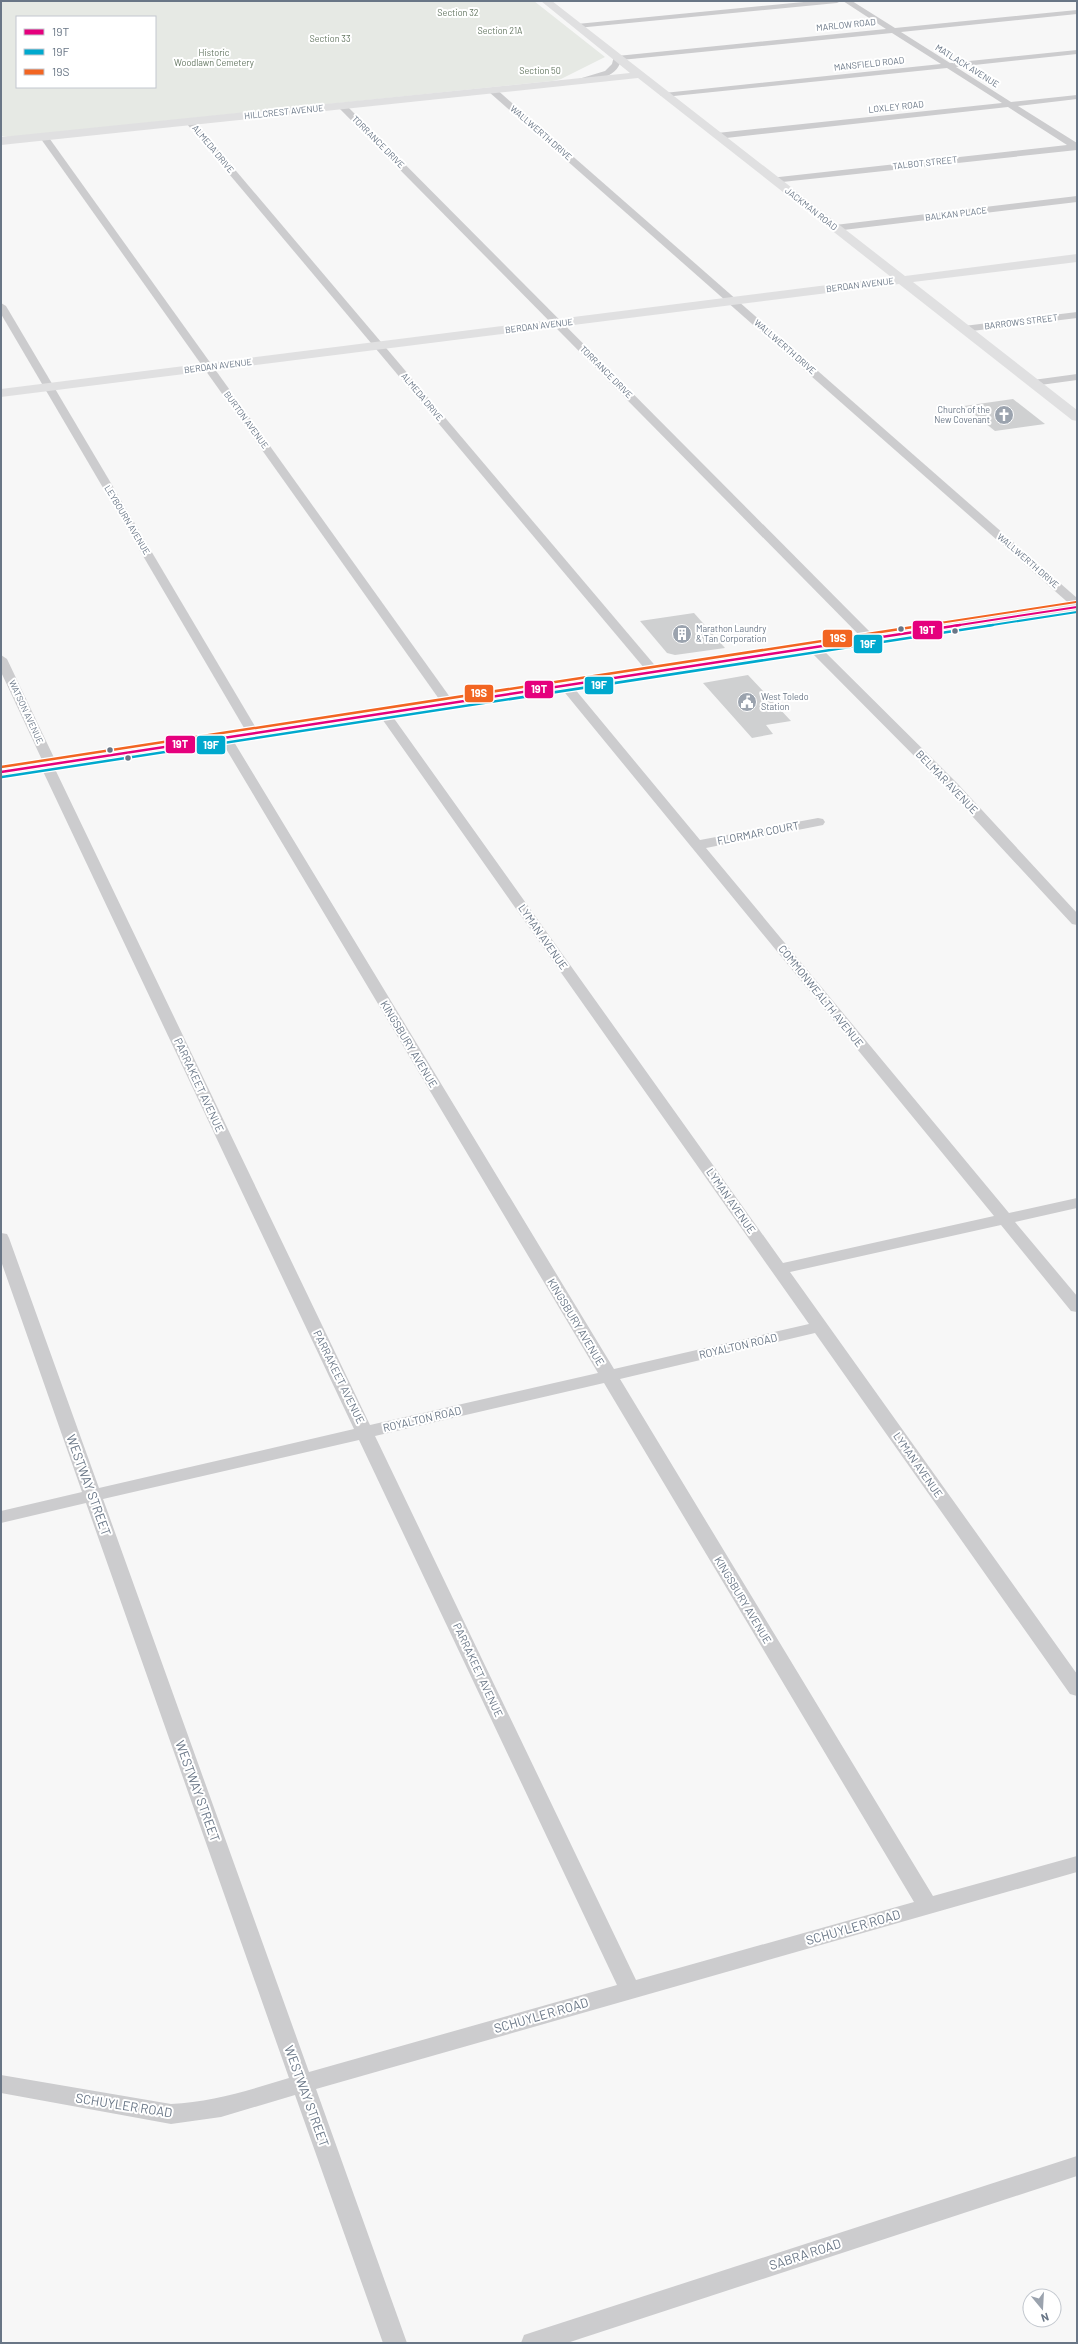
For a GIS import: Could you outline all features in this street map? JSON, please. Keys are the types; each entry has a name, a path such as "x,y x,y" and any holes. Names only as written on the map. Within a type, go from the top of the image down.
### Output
{"street":[{"name":"JACKMAN ROAD","path":"546,1 664,95 1077,417"},
{"path":"577,26 837,1"},
{"name":"MATLACK AVENUE","path":"847,1 1076,146"},
{"name":"MARLOW ROAD","path":"617,58 1077,12"},
{"name":"MANSFIELD ROAD","path":"664,95 1077,52"},
{"name":"HILLCREST AVENUE","path":"567,83 592,78 612,70 615,67 617,58"},
{"name":"HILLCREST AVENUE","path":"1,141 639,75"},
{"name":"WALLWERTH DRIVE","path":"492,90 732,301 1075,609"},
{"name":"LOXLEY ROAD","path":"717,136 1077,97"},
{"name":"TORRANCE DRIVE","path":"342,106 870,639"},
{"name":"ALMEDA DRIVE","path":"190,122 654,672"},
{"name":"BURTON AVENUE","path":"44,137 448,703"},
{"name":"TALBOT STREET","path":"773,180 1076,146"},
{"name":"BALKAN PLACE","path":"835,228 1077,200"},
{"name":"BERDAN AVENUE","path":"1,393 1077,258"},
{"name":"LEYBOURN AVENUE","path":"1,306 253,733"},
{"name":"BARROWS STREET","path":"964,329 1077,314"},
{"path":"1033,383 1077,377"},
{"path":"1,772 813,647 1075,609"},
{"name":"BELMAR AVENUE","path":"813,647 947,780 1077,921"},
{"name":"WATSON AVENUE","path":"1,659 49,765"},
{"name":"COMMONWEALTH AVENUE","path":"565,685 1077,1307"},
{"name":"LYMAN AVENUE","path":"384,713 1077,1689"},
{"name":"KINGSBURY AVENUE","path":"225,737 928,1906"},
{"name":"PARRAKEET AVENUE","path":"49,765 630,1990"},
{"name":"FLORMAR COURT","path":"698,845 818,822"},
{"path":"779,1270 1077,1203"},
{"name":"WESTWAY STREET","path":"1,1238 395,2343"},
{"name":"ROYALTON ROAD","path":"1,1517 820,1327"},
{"name":"SCHUYLER ROAD","path":"1,2084 171,2114 195,2114 220,2109 302,2083 1077,1864"},
{"name":"SABRA ROAD","path":"533,2343 1077,2166"}],"green space":[{"name":"Historic Woodlawn Cemetery","path":"1,1 534,1 605,57 561,79 552,81 8,137 1,136"}],"building":[{"name":"Church of the New Covenant","path":"1013,399 1045,424 995,431 964,406"},
{"name":"Marathon Laundry & Tan Corporation","path":"694,613 725,648 675,655 667,653 640,621"},
{"name":"West Toledo Station","path":"748,675 791,721 766,725 773,734 752,738 703,683"}],"transit line":[{"name":"19S","path":"1,767 1076,602"},
{"name":"19T","path":"1,772 1077,607"},
{"name":"19F","path":"2,777 1077,612"}],"place":[{"name":"Church of the New Covenant","path":"1004,415"},
{"name":"Marathon Laundry & Tan Corporation","path":"682,634"},
{"name":"West Toledo Station","path":"747,702"}],"park label":[{"name":"Section 32","path":"458,13"},
{"name":"Section 21A","path":"500,31"},
{"name":"Section 33","path":"330,39"},
{"name":"Section 50","path":"540,71"}]}
